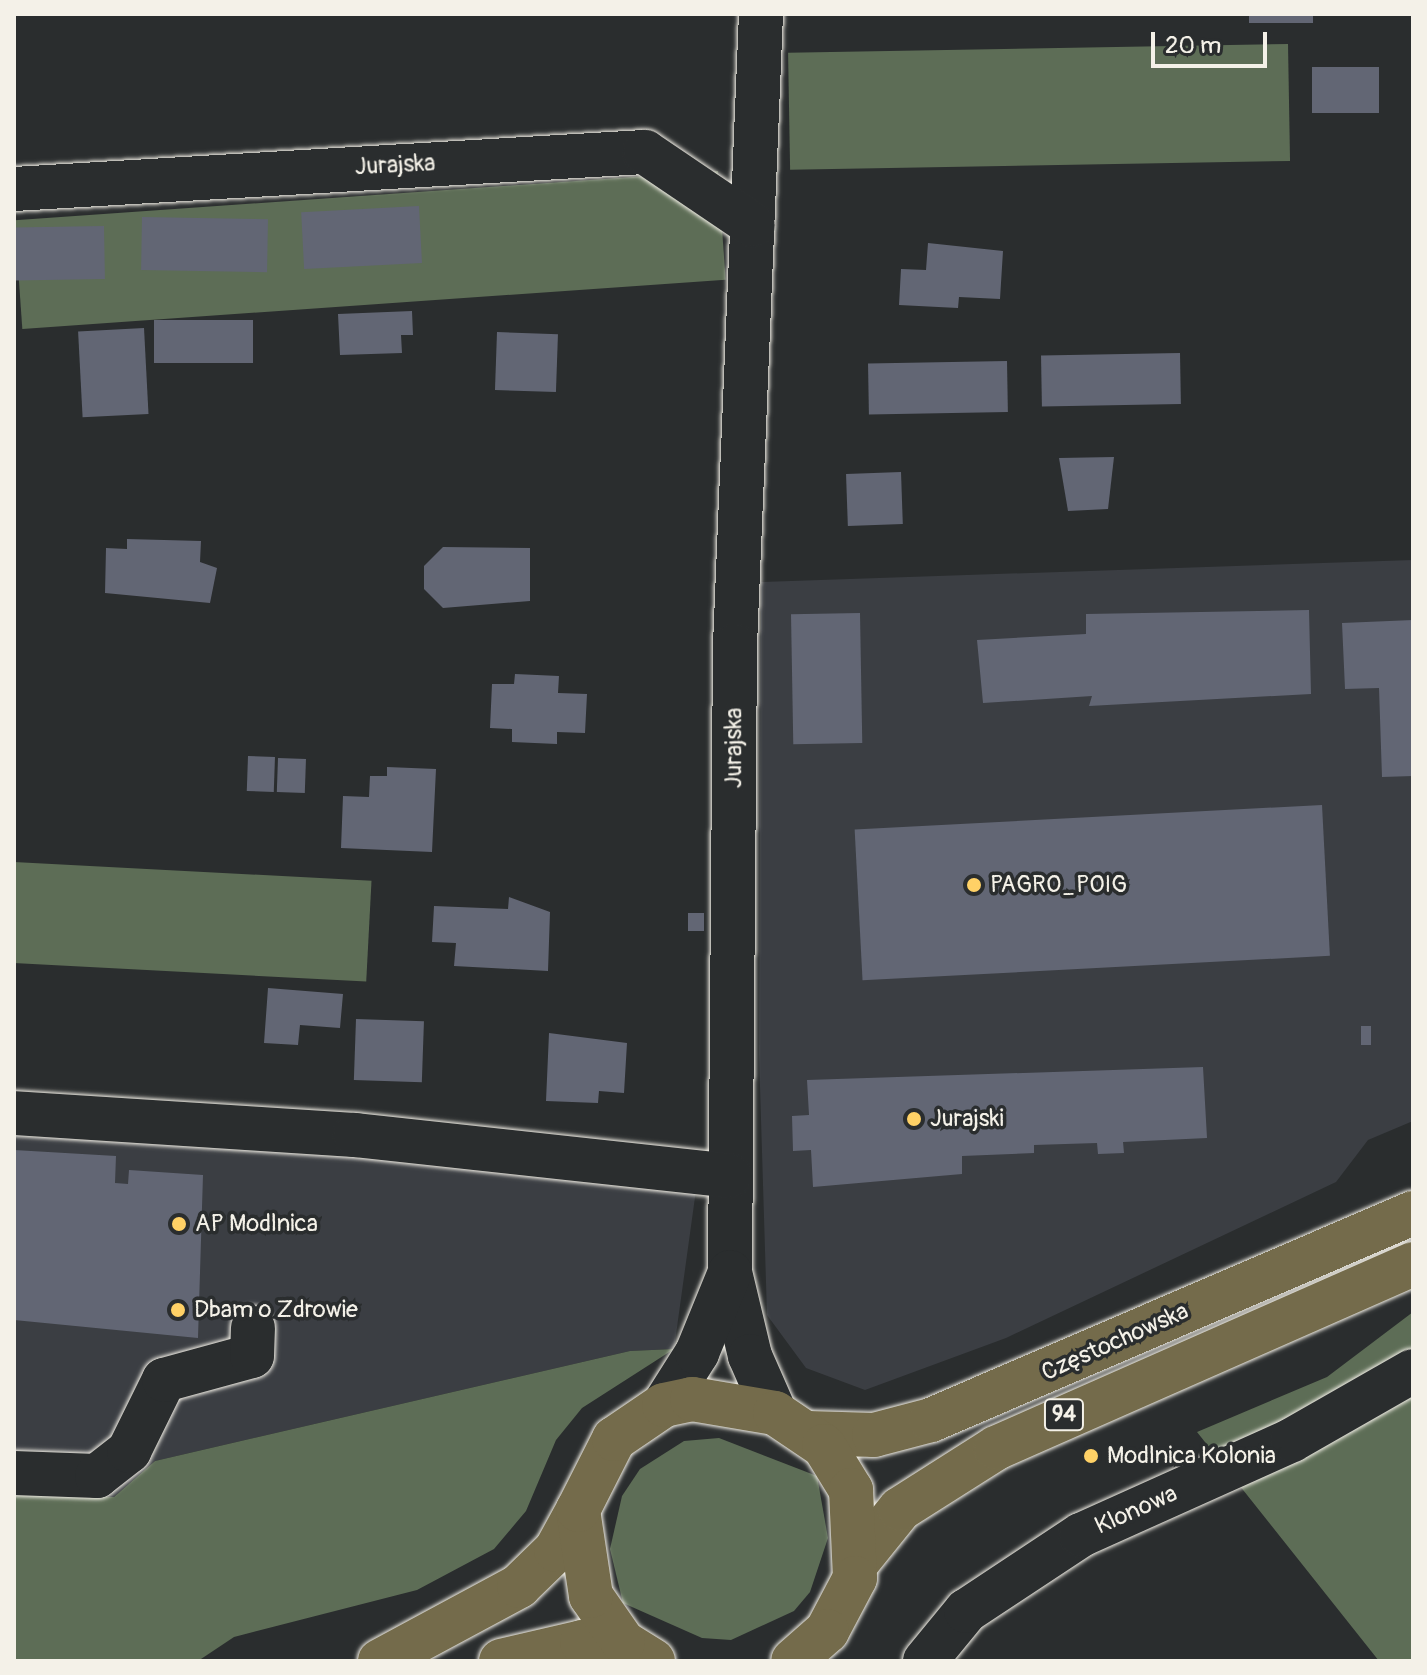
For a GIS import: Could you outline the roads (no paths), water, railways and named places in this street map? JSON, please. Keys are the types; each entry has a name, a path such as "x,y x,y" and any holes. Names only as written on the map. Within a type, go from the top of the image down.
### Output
{"main road":[{"name":"Częstochowska","path":"791,1423 874,1435 931,1420 1413,1213"},
{"name":"Częstochowska","path":"859,1560 900,1509 996,1448 1413,1264"},
{"name":"94","path":"380,1661 519,1586 556,1550 614,1439 664,1405 719,1399 791,1423 840,1464 851,1490 859,1560 846,1604 793,1661"},
{"path":"578,1510 582,1569 638,1652"},
{"path":"501,1661 582,1642 638,1652"}],"street":[{"name":"Jurajska","path":"761,14 735,646 730,1272 750,1356 791,1423"},
{"name":"Jurajska","path":"14,189 645,152 753,225"},
{"path":"14,1113 355,1135 730,1176"},
{"name":"Jurajska","path":"664,1405 697,1353 730,1272"},
{"path":"14,1473 97,1476 129,1451 164,1380 252,1356 253,1328"},
{"name":"Klonowa","path":"925,1661 966,1611 1081,1535 1292,1440 1413,1371"}],"place":[{"name":"PAGRO_POIG","path":"974,885"},
{"name":"Jurajski","path":"914,1119"},
{"name":"AP Modlnica","path":"179,1224"},
{"name":"Dbam o Zdrowie","path":"178,1310"},
{"name":"Modlnica Kolonia","path":"1091,1456"}]}
